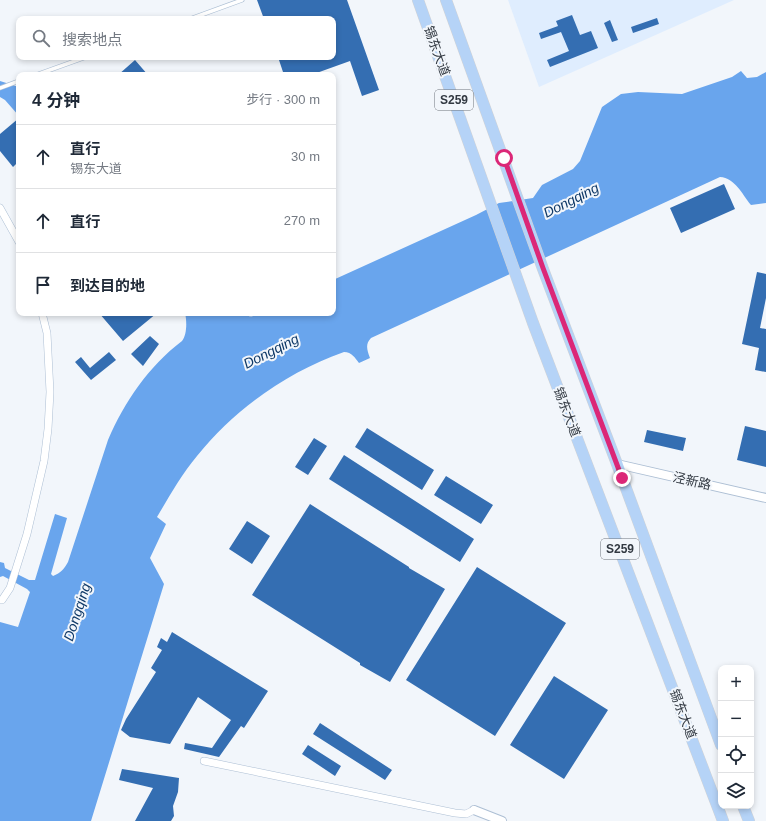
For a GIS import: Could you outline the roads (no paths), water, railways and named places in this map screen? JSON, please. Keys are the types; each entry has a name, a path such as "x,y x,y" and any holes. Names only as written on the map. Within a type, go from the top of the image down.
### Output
{"main road":[{"name":"锡东大道","path":"418,0 536,330 723,821"},
{"name":"锡东大道","path":"446,0 543,268 617,464"},
{"name":"S259","path":"617,464 718,737"},
{"path":"744,809 749,821"}],"street":[{"path":"0,208 16,237"},
{"path":"0,600 2,600 10,588 27,534 44,461 48,429 50,392 47,333 43,316"},
{"name":"泾新路","path":"617,464 766,498"},
{"path":"204,761 455,813 466,814 474,810 502,821"}],"lane":[{"path":"198,16 242,0"},
{"path":"44,72 78,60"},
{"path":"0,88 16,82"}],"water":[{"name":"Dongqing","path":"741,71 747,78 757,77 766,72 766,203 751,205 734,183 720,177 371,338 367,347 370,358 359,363 351,354 344,352 302,370 263,394 228,423 212,439 186,471 157,517 166,524 150,558 164,584 91,821 0,821 0,622 18,627 30,592 3,576 0,577 0,562 4,563 5,568 29,580 35,580 55,514 67,518 51,574 53,576 56,575 65,567 68,562 108,440 130,398 148,373 184,338 186,328 185,316 336,316 336,279 476,215 499,203 533,198 542,185 573,169 580,161 602,107 621,94 638,92 682,94 732,77"},
{"path":"0,81 16,86 16,113 5,100 0,97"}]}
